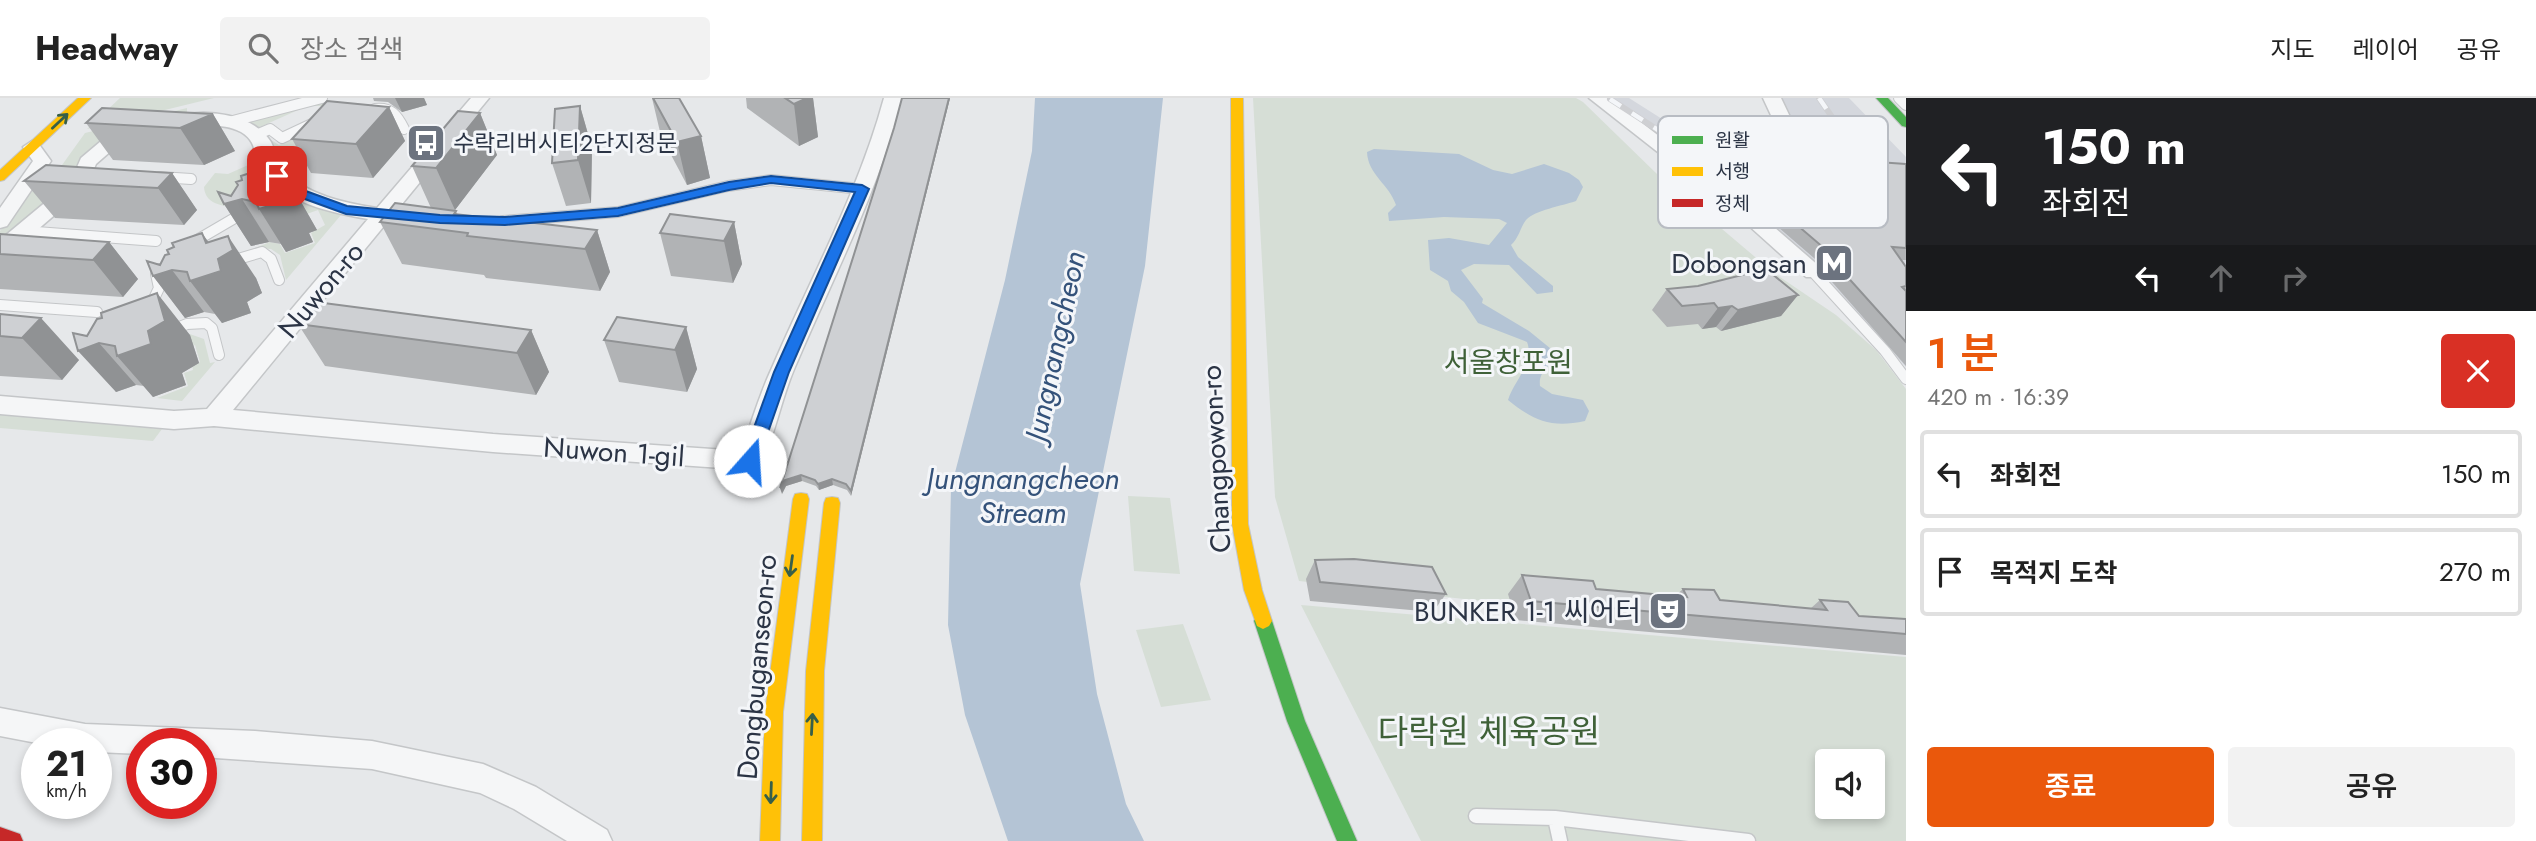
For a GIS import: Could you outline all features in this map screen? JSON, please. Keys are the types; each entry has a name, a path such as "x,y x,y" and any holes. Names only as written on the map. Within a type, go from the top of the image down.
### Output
{"main road":[{"path":"0,177 85,98"},
{"name":"Changpowon-ro","path":"1237,98 1240,524 1253,590 1296,722 1347,841"},
{"path":"1882,98 1906,124"},
{"name":"Dongbuganseon-ro","path":"770,841 772,755 780,662 801,499"},
{"name":"Dongbuganseon-ro","path":"812,841 811,751 815,647 822,566 832,503"},
{"path":"0,837 13,841"}],"street":[{"name":"Nuwon-ro","path":"214,417 389,216 480,98"},
{"name":"Nuwon 1-gil","path":"214,417 518,445 750,461 781,372 884,134 893,98"},
{"path":"1598,98 1658,144"},
{"path":"1772,98 1781,116"},
{"path":"167,121 270,129 263,145 268,167 290,190 346,210 389,216"},
{"path":"0,261 7,254 13,240 91,173 88,162 113,141 145,127"},
{"path":"0,222 42,161 32,147"},
{"path":"1763,228 1813,272"},
{"path":"0,405 63,406 174,420 214,417"},
{"path":"0,722 85,738 255,745 372,755 484,779 525,798 596,841"}],"lane":[{"path":"213,125 322,98"},
{"path":"1899,98 1906,105"},
{"path":"366,112 390,109 396,112 404,129"},
{"path":"270,129 282,138 315,123"},
{"path":"290,190 321,146"},
{"path":"151,177 191,179"},
{"path":"492,221 524,221 618,212 729,186 771,180 862,189"},
{"path":"183,248 251,214"},
{"path":"23,232 156,241"},
{"path":"215,267 248,254 266,253 272,257 279,280"},
{"path":"144,322 159,288 156,274 168,258"},
{"path":"1813,272 1885,351 1906,379"},
{"path":"159,288 170,284"},
{"path":"0,305 97,312"},
{"path":"156,336 187,324 206,323 212,328 219,355"},
{"path":"1476,816 1555,818 1748,841"},
{"path":"1555,818 1560,841"}],"shaded area":[{"path":"1629,98 1658,116 1658,143 1604,100"},
{"path":"1782,98 1849,98 1866,116 1788,116"},
{"path":"1888,138 1906,157 1906,288 1864,228 1888,228"},
{"path":"1766,228 1814,228 1906,311 1906,367 1802,256"}],"green space":[{"path":"120,98 214,98 87,129"},
{"name":"서울창포원","path":"1253,98 1576,98 1658,175 1658,228 1721,228 1774,273 1836,315 1876,350 1906,389 1906,647 1299,581 1275,497"},
{"path":"330,100 337,119 286,170 277,165 266,137 279,145 326,123 309,117 321,116 329,106 307,106 260,127 253,128 244,122"},
{"path":"187,108 187,112 168,114 105,141 60,181 73,182 0,252 0,231 42,179 52,179 85,133"},
{"path":"255,162 259,171 231,207 217,204 207,196 204,187 215,173 228,174"},
{"path":"294,198 341,215 286,280 280,255 271,249 255,248 270,242 280,244 285,253 315,243 311,233 325,225 318,210 301,216 249,213"},
{"path":"184,332 204,339 210,363 215,362 182,401 157,398 188,386 184,373 193,370 192,366 200,362 195,345 176,352"},
{"path":"0,414 162,429 153,441 0,428"},
{"path":"1128,496 1170,498 1180,574 1134,571"},
{"name":"다락원 체육공원","path":"1301,605 1906,657 1906,841 1421,841"},
{"path":"1183,624 1211,700 1161,707 1136,630"}],"water":[{"name":"Jungnangcheon Stream","path":"1035,98 1163,98 1145,266 1080,584 1097,694 1126,804 1144,841 1008,841 965,715 948,625 951,488 1005,280 1032,151"},
{"path":"1374,149 1459,154 1493,170 1512,174 1544,164 1569,173 1579,180 1583,187 1576,201 1530,217 1511,245 1518,257 1553,286 1553,292 1537,294 1509,265 1474,264 1461,270 1483,299 1482,303 1529,331 1556,353 1541,376 1540,386 1552,394 1583,400 1589,411 1585,421 1562,424 1544,421 1526,413 1508,400 1526,364 1529,349 1527,342 1478,323 1464,302 1451,291 1448,281 1430,270 1428,240 1449,238 1489,245 1507,223 1499,219 1444,217 1389,221 1388,213 1396,205 1368,160 1367,152"}],"building":[{"path":"653,98 679,98 701,136 677,142"},
{"path":"785,98 807,98 794,104"},
{"path":"902,98 949,98 851,491 846,484 832,479 818,484 815,480 801,475 785,480 780,488 894,128"},
{"path":"327,101 389,107 356,144 292,139"},
{"path":"580,106 578,160 552,163 555,109"},
{"path":"102,108 213,114 180,128 86,123"},
{"path":"458,111 480,113 436,168 412,166"},
{"path":"1888,163 1906,164 1906,248 1892,247 1906,267 1906,286 1902,287 1906,291 1906,342 1834,262 1831,254 1801,228 1888,228"},
{"path":"46,165 172,173 158,188 24,181"},
{"path":"268,167 272,176 284,172 292,188 284,190 288,200 259,209 256,202 242,199 224,204 218,192 231,196 238,185 236,182 242,180 241,176"},
{"path":"395,203 456,211 454,214 597,230 585,249 467,236 468,233 380,222"},
{"path":"670,214 734,222 724,241 660,233"},
{"path":"202,233 206,243 228,236 233,250 218,259 221,271 190,281 187,272 172,270 153,276 147,261 160,265 165,255 169,254 167,250 174,247 172,243"},
{"path":"0,234 109,242 93,260 0,254"},
{"path":"1766,269 1798,295 1738,310 1732,306 1718,308 1714,303 1682,306 1667,289 1698,286"},
{"path":"157,293 165,321 148,331 151,344 117,356 115,346 99,343 78,351 73,333 87,336 97,319 102,318 101,313"},
{"path":"316,302 531,330 517,353 298,324"},
{"path":"0,314 41,318 22,338 0,336"},
{"path":"617,317 686,327 675,350 604,340"},
{"path":"1354,559 1432,567 1446,594 1320,582 1315,560"},
{"path":"1522,575 1593,581 1596,589 1687,597 1683,589 1714,590 1720,600 1827,610 1820,600 1848,602 1859,616 1906,619 1906,634 1531,601"}],"railway":[{"path":"1819,98 1831,116"},
{"path":"1610,99 1658,130"}],"traffic: fast":[{"path":"1882,98 1906,124"},
{"path":"1263,621 1296,721 1347,841"}],"traffic: slow":[{"path":"0,177 85,98"},
{"path":"1237,98 1240,524 1253,590 1263,621"},
{"path":"770,841 774,712 801,499"},
{"path":"812,841 815,671 832,503"}],"traffic: jam":[{"path":"0,837 13,841"}],"place":[{"name":"수락리버시티2단지정문","path":"426,143"},
{"name":"Dobongsan","path":"1834,263"},
{"name":"BUNKER 1-1 씨어터","path":"1668,611"}],"route":[{"path":"277,176 298,192 346,210 440,219 505,221 618,212 754,181 771,180 862,189 841,243 781,372 750,461"}],"water label":[{"name":"Jungnangcheon","path":"1055,346"}]}
